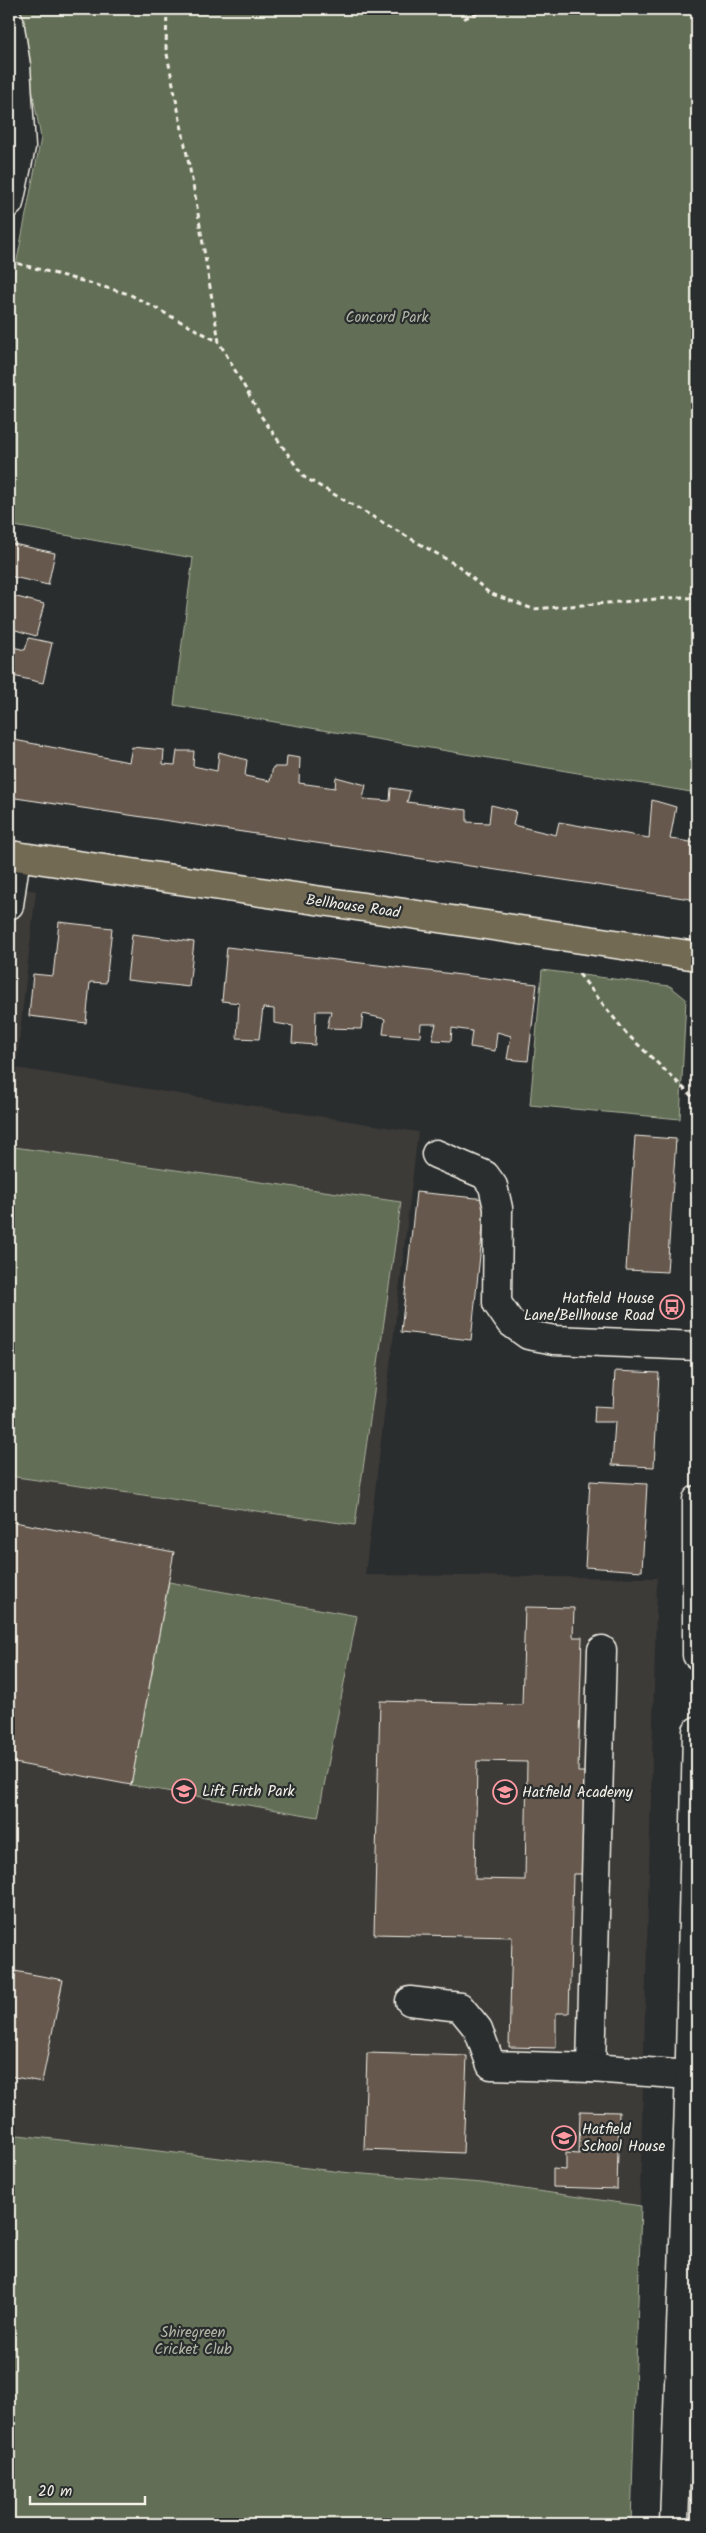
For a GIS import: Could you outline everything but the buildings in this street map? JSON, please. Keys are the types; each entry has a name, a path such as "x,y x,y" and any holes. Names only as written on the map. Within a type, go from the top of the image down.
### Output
{"main road":[{"name":"Bellhouse Road","path":"12,855 697,956"}],"street":[{"path":"9,21 16,66 20,146 9,203"},
{"path":"9,904 12,855"},
{"path":"436,1154 485,1175 493,1186 498,1208 497,1303 510,1322 528,1335 555,1340 697,1346"},
{"path":"697,1500 697,1655"},
{"path":"591,2068 602,1650"},
{"path":"674,2524 690,2075 697,1731"},
{"path":"410,2001 460,2007 478,2029 491,2065 591,2068 690,2075"}],"path":[{"path":"167,9 166,49 195,195 219,342 261,416 304,477 460,568 489,593 533,609 682,597 697,599"},
{"path":"461,9 465,18 487,9"},
{"path":"9,261 129,294 219,342"},
{"path":"548,935 626,1033 697,1101"}],"shaded area":[{"name":"Lift Firth Park","path":"9,886 36,891 16,1068 418,1132 365,1575 657,1578 631,2524 9,2524"}],"green space":[{"name":"Concord Park","path":"17,9 697,9 697,793 174,705 193,558 9,525 9,301 41,138"},
{"path":"542,970 670,986 686,999 680,1119 530,1105"},
{"path":"14,1147 401,1202 355,1525 9,1476 9,1182"},
{"path":"169,1582 357,1616 318,1817 131,1785"},
{"name":"Shiregreen Cricket Club","path":"9,2134 351,2173 482,2183 641,2206 631,2524 9,2524"}],"place":[{"name":"Hatfield House Lane/Bellhouse Road","path":"672,1307"},
{"name":"Lift Firth Park","path":"184,1791"},
{"name":"Hatfield Academy","path":"505,1792"},
{"name":"Hatfield School House","path":"564,2138"}]}
